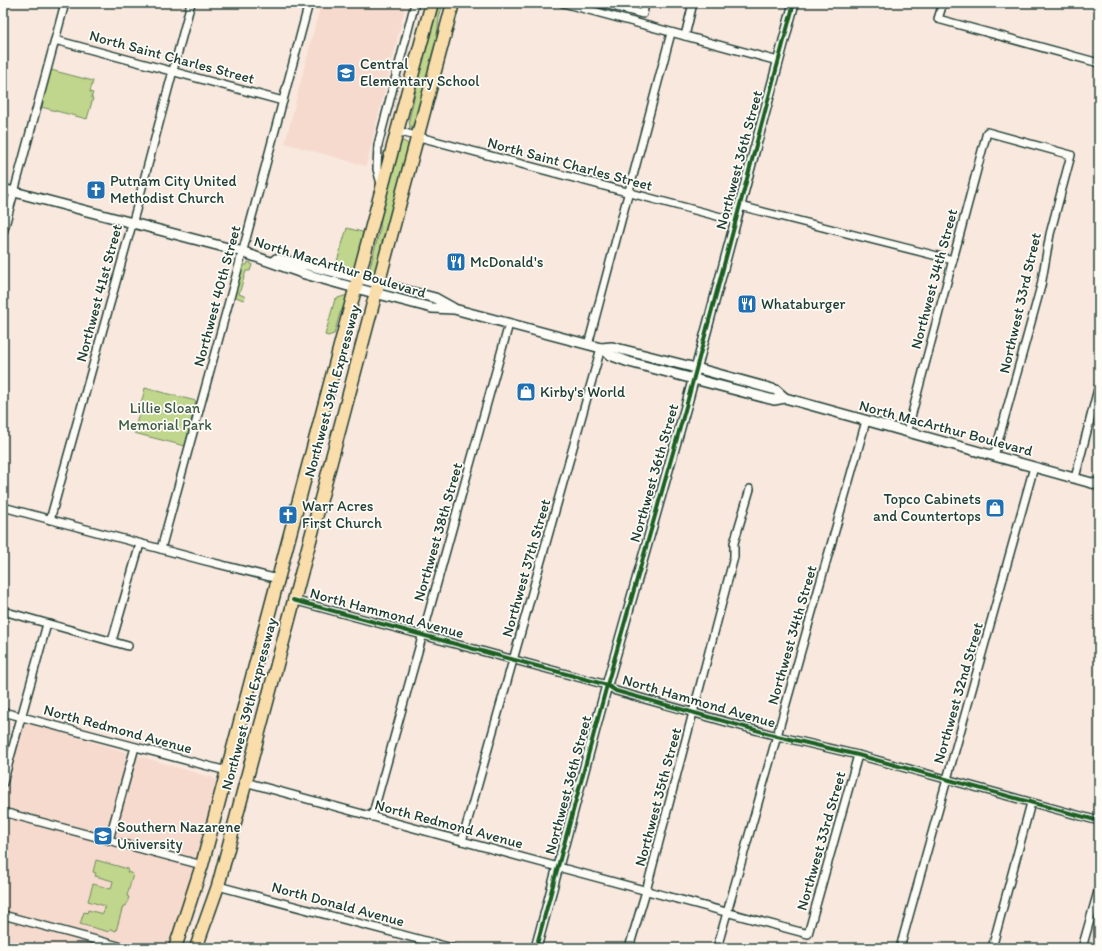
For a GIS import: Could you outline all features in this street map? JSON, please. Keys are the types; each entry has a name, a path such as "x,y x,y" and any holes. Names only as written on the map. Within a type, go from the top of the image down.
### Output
{"highway":[{"name":"Northwest 39th Expressway","path":"175,948 202,865 432,3"},
{"name":"Northwest 39th Expressway","path":"196,948 218,886 270,685 453,3"},
{"path":"278,579 297,584"},
{"path":"274,594 293,600"},
{"path":"252,679 270,685"},
{"path":"227,771 245,782"}],"main road":[{"name":"Northwest 36th Street","path":"536,948 607,685 693,379 794,3"},
{"name":"North MacArthur Boulevard","path":"3,189 242,252 307,265 432,308 454,309 588,345 601,348 612,347 696,368 776,390 785,398 1099,485"},
{"name":"North MacArthur Boulevard","path":"601,348 610,355 693,379 774,400 785,398"}],"street":[{"path":"3,233 65,3"},
{"name":"Northwest 41st Street","path":"50,520 132,223 190,3"},
{"name":"Northwest 40th Street","path":"161,550 309,3"},
{"name":"Northwest 39th Expressway","path":"382,187 377,169 378,145 415,3"},
{"path":"601,3 643,14"},
{"path":"640,24 646,3"},
{"path":"684,36 693,3"},
{"path":"943,3 938,19 1099,63"},
{"path":"568,4 778,61"},
{"path":"588,345 671,33"},
{"name":"North Saint Charles Street","path":"55,40 283,101"},
{"name":"North Saint Charles Street","path":"397,131 629,194 736,221"},
{"name":"Northwest 33rd Street","path":"987,132 1071,155 1050,234 1041,286 994,456"},
{"name":"Northwest 34th Street","path":"907,432 987,132"},
{"path":"740,206 953,260"},
{"name":"Northwest 38th Street","path":"372,817 509,324"},
{"name":"Northwest 37th Street","path":"462,841 601,348"},
{"path":"1075,478 1099,385"},
{"name":"Northwest 34th Street","path":"717,948 866,421"},
{"name":"Northwest 32nd Street","path":"900,948 1034,467"},
{"name":"Northwest 35th Street","path":"629,948 646,891 734,557 734,543 750,489"},
{"path":"3,507 161,550 278,579"},
{"path":"112,641 140,544"},
{"name":"North Hammond Avenue","path":"293,600 607,685 616,691 777,736 858,755 1099,822"},
{"path":"3,611 128,646"},
{"path":"3,783 47,624"},
{"name":"North Redmond Avenue","path":"3,712 227,771"},
{"path":"109,840 135,747"},
{"name":"Northwest 33rd Street","path":"808,934 858,755"},
{"name":"North Redmond Avenue","path":"245,782 646,891 728,911 808,934"},
{"path":"992,948 1030,803"},
{"path":"3,812 202,865"},
{"name":"North Donald Avenue","path":"218,886 452,948"},
{"path":"1082,948 1097,902 1099,888"},
{"path":"3,915 126,948"}],"shaded area":[{"name":"Central Elementary School","path":"321,3 406,3 366,166 285,143"},
{"name":"Southern Nazarene University","path":"22,721 213,778 216,782 193,875 169,948 3,948 3,797"}],"green space":[{"path":"438,3 443,3 439,18 436,44 415,122 410,128 409,120 419,72"},
{"path":"51,70 93,81 90,92 93,93 91,98 93,98 87,119 41,107"},
{"path":"403,141 409,146 375,273 372,276 369,271 380,229 381,213 399,144"},
{"path":"347,228 364,233 354,269 349,271 335,268"},
{"path":"248,262 252,265 250,271 246,271 239,294 244,296 245,298 243,300 236,297 235,294 243,265 247,265"},
{"path":"347,295 347,301 340,313 334,334 328,336 325,335 335,299"},
{"name":"Lillie Sloan Memorial Park","path":"145,388 196,401 185,446 134,433"},
{"path":"96,860 128,869 127,872 133,874 127,896 129,897 126,906 123,906 116,931 111,929 109,932 80,924 84,912 87,913 88,910 103,914 105,906 88,901 93,884 111,889 113,881 95,876 96,873 93,872"}],"cycle path":[{"path":"536,948 607,685 687,403 794,3"},
{"path":"293,600 607,685 616,691 777,736 858,755 1099,821"}],"place":[{"name":"Central Elementary School","path":"346,73"},
{"name":"Putnam City United Methodist Church","path":"96,190"},
{"name":"McDonald's","path":"456,262"},
{"name":"Whataburger","path":"747,304"},
{"name":"Kirby's World","path":"526,392"},
{"name":"Topco Cabinets and Countertops","path":"995,508"},
{"name":"Warr Acres First Church","path":"288,515"},
{"name":"Southern Nazarene University","path":"103,836"}]}
